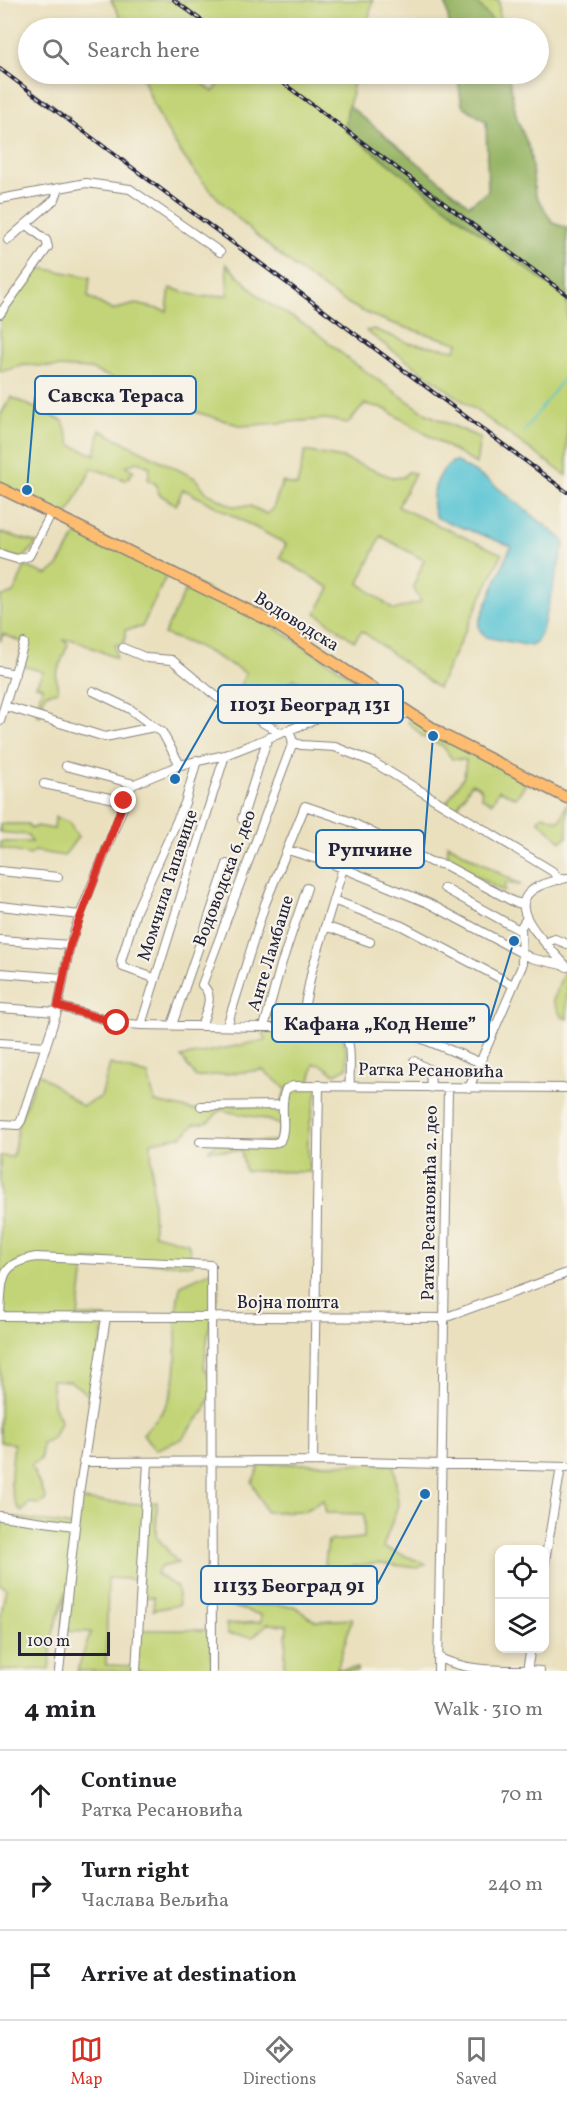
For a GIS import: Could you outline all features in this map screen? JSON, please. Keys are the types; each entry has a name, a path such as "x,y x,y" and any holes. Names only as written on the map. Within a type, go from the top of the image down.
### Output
{"main road":[{"name":"Водоводска","path":"0,488 274,623 406,712 463,747 567,798"}],"street":[{"path":"0,199 86,183 130,189 220,252"},
{"path":"8,240 55,199 59,188"},
{"path":"1,310 48,247 46,240 26,224"},
{"path":"0,554 18,560 29,556 51,514"},
{"path":"0,721 24,643"},
{"path":"123,648 147,658 172,660 217,698 285,731 293,742 302,746 335,747 373,762 563,879"},
{"path":"0,671 15,674"},
{"path":"93,691 130,709 162,732 180,765"},
{"path":"4,702 105,737 154,727"},
{"path":"0,1124 18,1125 58,1009 70,945 80,915 124,801 134,784 180,765 225,755 339,706 395,718 406,712"},
{"path":"242,819 268,737"},
{"name":"Водоводска 6. део","path":"201,1026 209,1000 207,990 202,985 233,897 293,742"},
{"name":"Момчила Тапавице","path":"141,1025 225,755"},
{"path":"154,978 123,967 121,961 136,911 185,803 197,760"},
{"path":"66,766 134,784"},
{"path":"44,784 124,801"},
{"path":"227,1026 265,904 305,806 349,821 436,864 445,865 514,902 523,904"},
{"path":"288,850 343,868 428,903 537,961 566,967"},
{"path":"172,1025 227,864"},
{"path":"300,1028 312,970 343,868"},
{"path":"0,871 58,877"},
{"path":"563,879 534,887 526,896 523,904 527,918 566,967"},
{"name":"Анте Ламбаше","path":"264,1027 281,965 307,888"},
{"path":"444,888 521,931"},
{"path":"218,892 233,897"},
{"path":"333,900 402,926 513,985"},
{"path":"0,906 80,915"},
{"path":"469,1088 522,966 521,931 527,918"},
{"path":"325,926 370,942"},
{"path":"545,943 555,939 567,944"},
{"path":"0,940 70,945"},
{"path":"0,973 63,978"},
{"path":"186,984 194,987 202,985"},
{"name":"Ратка Ресановића","path":"0,1008 58,1009 117,1023 141,1025 336,1028 346,1033 349,1041 350,1086 567,1088"},
{"path":"369,1017 479,1062"},
{"path":"0,1043 46,1046"},
{"path":"414,1061 430,1070 431,1088"},
{"path":"313,1461 319,1085"},
{"path":"200,1142 272,1144 280,1141 283,1126 280,1105 286,1089 319,1085 350,1086"},
{"name":"Ратка Ресановића 2. део","path":"438,1671 448,1088"},
{"path":"201,1107 280,1105"},
{"path":"0,1316 2,1270 16,1260 36,1257 211,1265 212,1671"},
{"name":"Војна пошта","path":"0,1316 444,1318 567,1273"},
{"path":"59,1671 74,1526 106,1317"},
{"path":"83,1462 313,1461 564,1467 548,1545"},
{"path":"136,1671 148,1462"},
{"path":"0,1516 74,1526"},
{"path":"527,1670 530,1653"},
{"path":"438,1657 452,1666 465,1669 540,1671"}],"green space":[{"path":"111,0 373,0 368,18 121,18"},
{"path":"445,0 474,0 490,18 448,18"},
{"path":"474,0 499,0 500,18 490,18"},
{"path":"146,84 204,84 213,92 219,84 353,84 345,130 567,299 567,476 366,331 374,329 409,343 455,350 458,343 392,323 350,305 291,264 244,224 222,203 183,156 153,103"},
{"path":"459,84 510,84 517,119 530,150 535,194 553,223 567,228 567,299 345,130 348,105 469,205 488,191 486,122 462,105"},
{"path":"226,264 264,301 311,328 351,361 427,414 480,438 476,464 383,408 365,404 348,423 326,419 242,426 196,412 90,369 25,365 0,372 0,314 36,267 90,277 88,297 112,310 136,304 167,311 170,288 201,297 228,295"},
{"path":"11,397 63,421 71,445 95,455 100,430 195,478 207,493 232,506 250,506 267,514 273,509 282,482 297,486 305,451 342,458 394,478 403,477 408,472 415,473 398,507 502,554 438,688 362,631 354,641 316,613 330,588 280,558 286,544 183,489 176,505 159,494 156,484 148,480 150,467 137,462 126,466 134,471 126,480 92,468 65,520 0,488 0,416","holes":["381,536 424,560 413,587 421,602 394,610 359,583"]},
{"path":"80,528 169,570 142,627 125,630 125,642 115,645 116,658 74,640 64,640 68,644 56,675 58,691 45,694 40,716 36,714 42,687 36,685 43,672 18,664 24,643 3,634 0,642 0,597 14,593 25,566 47,575 58,566"},
{"path":"0,532 37,543 23,559 0,554"},
{"path":"190,581 246,609 388,700 395,718 342,706 294,679 284,687 296,698 273,707 275,728 231,704 246,673 199,647 164,634"},
{"path":"411,716 529,779 516,798 499,790 492,803 482,798 481,788 472,783 455,811 445,805 464,776 466,760 452,759 443,746 423,737 408,722"},
{"path":"567,803 567,837 561,841 538,820 543,815 560,821"},
{"path":"55,817 69,822 78,837 64,856 35,851 30,855 0,848 0,842 32,842 28,835 0,832 0,824 28,824 31,829 37,826 54,829"},
{"path":"447,844 521,885 505,883 504,892 449,861"},
{"path":"566,966 567,1019 561,1016 553,1001"},
{"path":"262,1029 343,1030 348,1067 335,1074 322,1065 314,1064 309,1085 319,1085 308,1139 310,1172 245,1171 241,1151 209,1150 217,1143 280,1141 283,1126 265,1119 220,1110 209,1122 195,1124 182,1136 151,1142 154,1234 188,1243 193,1265 85,1260 78,1316 106,1317 92,1398 70,1381 52,1380 53,1405 61,1420 53,1438 42,1443 41,1459 31,1465 46,1499 41,1504 29,1503 22,1512 13,1498 11,1489 14,1444 0,1442 0,1156 13,1157 18,1125 38,1073 82,1106 101,1097 110,1064 148,1075 155,1102 193,1110 215,1106 280,1105 286,1089 263,1070 196,1077 181,1057 266,1040"},
{"path":"216,1269 218,1289 208,1332 204,1367 215,1385 204,1411 182,1439 155,1450 143,1434 164,1409 171,1395 176,1364 176,1315 181,1285"},
{"path":"261,1464 394,1464 398,1505 383,1547 426,1564 418,1568 378,1563 324,1570 328,1541 364,1538 364,1514 326,1513 323,1500 305,1511 266,1512 252,1482"},
{"path":"78,1500 141,1504 157,1502 156,1536 178,1563 161,1567 156,1574 177,1587 179,1605 153,1610 154,1597 140,1597 141,1580 108,1578 106,1665 136,1666 138,1630 211,1630 212,1671 77,1671 91,1632 62,1631 66,1591 53,1633 49,1669 0,1671 0,1619 6,1588 0,1585 0,1537 4,1516 74,1526"},
{"path":"221,1603 294,1606 316,1621 352,1619 337,1669 357,1668 357,1671 284,1671 287,1625 267,1624 253,1637 228,1634 226,1624 261,1622 261,1615"}],"water":[{"path":"455,461 488,480 562,539 564,544 541,634 536,643 531,646 486,637 479,629 479,622 511,546 437,518 433,504 435,486 443,471"}],"waterway":[{"path":"524,431 567,374"}],"railway":[{"path":"174,0 198,18"},
{"path":"0,69 18,82"},
{"path":"20,84 567,492"},
{"path":"284,84 567,295"}],"place":[{"name":"Савска Тераса","path":"27,490"},
{"name":"Рупчине","path":"433,736"},
{"name":"11031 Београд 131","path":"175,779"},
{"name":"Кафана „Код Неше”","path":"514,941"},
{"name":"11133 Београд 91","path":"425,1494"}],"route":[{"path":"117,1023 79,1010 58,1006 70,945 124,801"}]}
